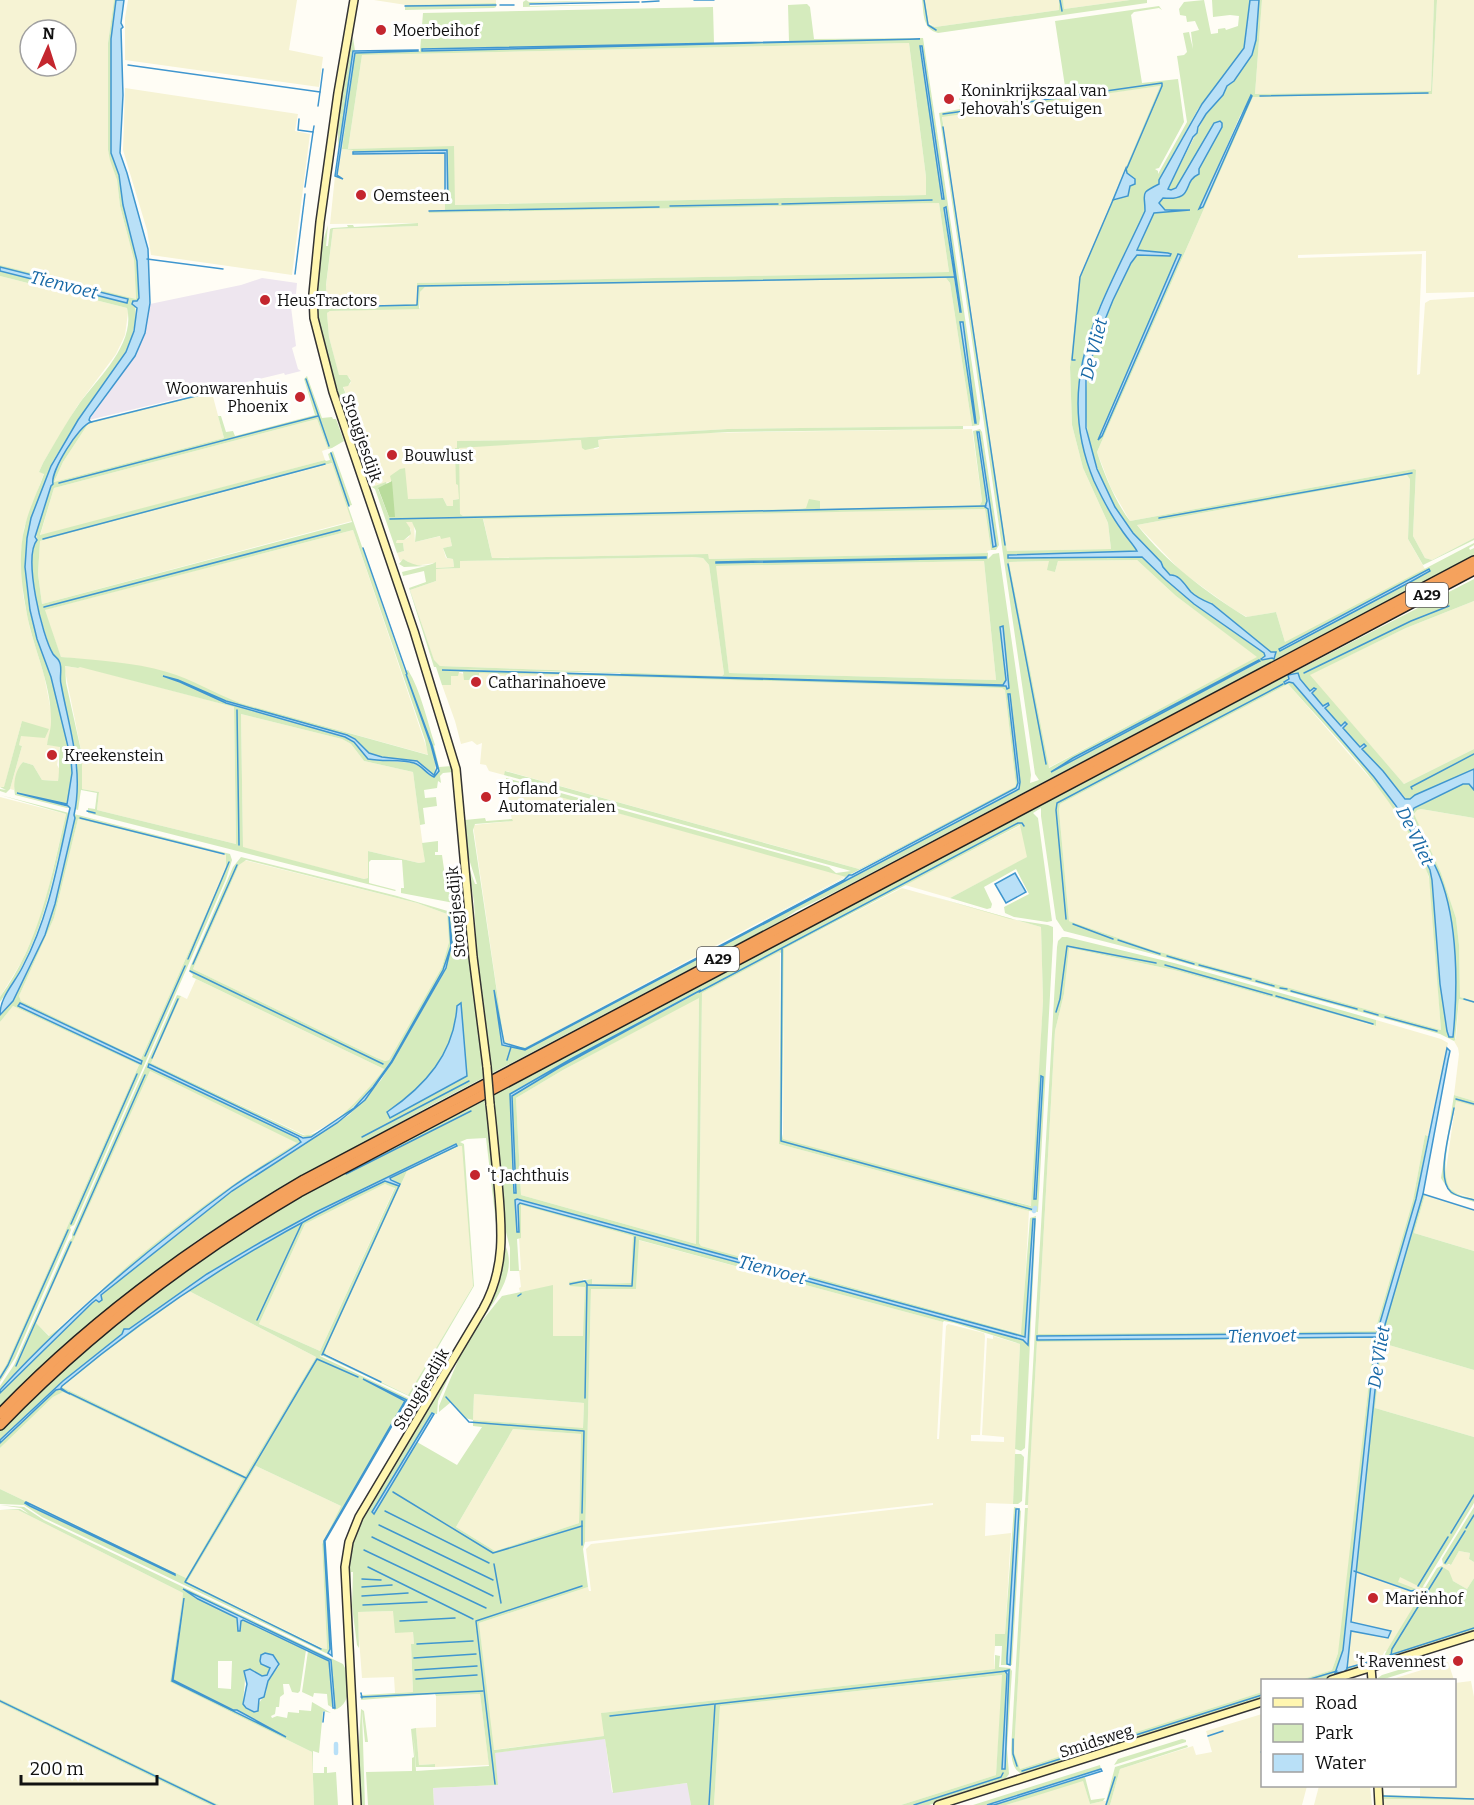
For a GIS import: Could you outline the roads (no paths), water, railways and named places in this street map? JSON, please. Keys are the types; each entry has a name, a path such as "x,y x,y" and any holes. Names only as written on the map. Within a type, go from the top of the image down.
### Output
{"highway":[{"name":"A29","path":"0,1414 63,1353 132,1295 219,1232 304,1180 1474,561"},
{"name":"A29","path":"0,1425 80,1349 148,1292 215,1244 299,1192 1474,571"}],"street":[{"name":"Stougjesdijk","path":"354,0 322,210 314,289 314,318 333,392 414,632 455,766 460,795 473,957 487,1067 502,1243 501,1262 494,1288 479,1317 359,1517 347,1551 346,1588 357,1805"},
{"path":"1334,1679 1474,1635"},
{"path":"1371,1668 1372,1679"},
{"name":"Smidsweg","path":"938,1805 1261,1703"},
{"path":"1378,1787 1379,1805"}],"water":[{"path":"116,0 124,0 121,23 123,27 121,29 123,95 120,153 148,249 150,303 145,333 135,356 90,417 91,422 73,440 56,470 35,537 37,540 33,549 33,579 44,631 53,654 61,666 61,681 76,765 77,798 75,818 55,904 45,935 13,1001 0,1015 2,1002 23,966 40,928 52,889 70,808 17,793 67,804 72,773 71,759 51,677 37,639 30,610 25,567 27,538 31,518 51,466 78,420 126,352 134,331 137,308 132,304 139,298 137,261 123,205 119,175 111,153 111,39"},
{"name":"De Vliet","path":"1250,0 1259,0 1256,40 1252,55 1206,114 1168,189 1176,188 1214,123 1220,121 1222,127 1199,169 1199,174 1194,177 1180,197 1163,198 1159,203 1165,210 1190,210 1154,213 1137,250 1168,253 1171,254 1170,256 1137,255 1113,300 1096,342 1086,380 1086,428 1097,469 1115,507 1133,533 1161,562 1170,575 1179,578 1193,594 1212,604 1271,652 1276,652 1274,659 1262,660 1264,653 1194,604 1142,557 1008,558 1008,555 1137,551 1103,500 1082,444 1078,408 1080,375 1099,310 1145,211 1145,194 1159,184 1159,180 1202,104 1244,48"},
{"path":"920,39 422,51 422,49"},
{"path":"920,46 922,46 944,199 942,199"},
{"path":"418,50 355,53 337,175 343,179 335,176 353,51"},
{"path":"1251,95 1203,207 1199,209"},
{"path":"447,150 448,202 445,202 445,153 353,154 353,152"},
{"path":"1126,168 1127,173 1135,179 1135,184 1130,186 1128,196 1113,200"},
{"path":"946,207 961,312 944,208"},
{"path":"1178,254 1181,255 1102,436 1098,440"},
{"name":"Tienvoet","path":"0,267 128,299 127,303 0,271"},
{"path":"960,322 963,322 976,423 975,423"},
{"path":"977,432 979,432 996,546 993,547 988,509 985,507 987,501"},
{"path":"986,558 716,563 716,562"},
{"path":"1429,569 1430,571 1412,581 1280,651 1279,649"},
{"path":"1003,626 1009,688 1007,689 1006,686 442,670 1003,685 1006,680 1000,627"},
{"path":"1260,661 1051,772 1073,758"},
{"name":"De Vliet","path":"1298,673 1310,691 1316,689 1312,693 1323,706 1328,703 1329,705 1325,708 1341,726 1345,722 1347,724 1343,728 1360,747 1364,744 1366,746 1362,749 1405,799 1410,799 1474,769 1474,790 1469,784 1463,784 1414,808 1411,814 1440,877 1450,915 1456,977 1453,1037 1449,1037 1447,1031 1440,984 1430,870 1406,822 1374,777 1293,683 1285,684 1284,682 1289,679 1288,675"},
{"path":"406,674 432,745 439,771 434,777 414,763 368,759 354,742 345,737 226,703 163,676 178,680 226,701 347,735 355,739 369,753 382,757 417,761 434,775 437,768 431,745"},
{"path":"1008,694 1010,694 1019,789 525,1050 502,1045 494,990 504,1043 525,1049 1016,788 1018,783"},
{"path":"1015,873 1026,892 1006,903 995,884"},
{"path":"449,916 452,943 446,968 392,1062 365,1100 337,1123 232,1191 101,1295 102,1300 92,1303 0,1393 0,1390 26,1362 82,1308 140,1258 232,1187 301,1142 298,1138 148,1067 149,1064 303,1138 311,1137 354,1108 391,1062 443,970 451,946"},
{"path":"701,990 560,1067 512,1096 516,1193 514,1193 510,1094"},
{"path":"20,1003 142,1061 141,1064 18,1006"},
{"path":"461,1003 467,1076 390,1118 387,1112 425,1080 444,1054 455,1023 457,1006"},
{"name":"Tienvoet","path":"1447,1048 1450,1051 1423,1194 1380,1342 1351,1622 1391,1631 1388,1638 1351,1631 1347,1669 1344,1672 1335,1673 1343,1650 1376,1337 1037,1340 1037,1336 1377,1333 1416,1199"},
{"path":"1041,1076 1043,1077 1036,1199 1034,1199"},
{"path":"456,1144 457,1146 390,1178 400,1184 399,1186 385,1181 342,1202 257,1248 177,1299 62,1386 61,1388 70,1394 60,1389 56,1390 0,1443 0,1440 63,1381 122,1334 124,1329 129,1329 207,1274 316,1212"},
{"name":"Tienvoet","path":"515,1200 1025,1337 1033,1219 1035,1219 1028,1345 1023,1340 520,1203 518,1205 519,1232 517,1232"},
{"path":"363,1379 407,1400 325,1541 332,1656 328,1653 330,1649 324,1541 405,1401"},
{"path":"432,1413 434,1414 374,1514 372,1512"},
{"path":"26,1502 175,1574 175,1575 30,1506"},
{"path":"1016,1509 1019,1509 1010,1665 1007,1664 1007,1658"},
{"path":"183,1589 331,1660 335,1708 333,1708 329,1661 243,1620 240,1631 238,1631 237,1618"},
{"path":"184,1598 173,1680 237,1710 286,1737 172,1681"},
{"path":"265,1653 273,1655 279,1664 268,1681 264,1697 259,1699 258,1711 254,1712 243,1704 247,1684 244,1671 250,1669 262,1676 267,1675 270,1668 261,1664 260,1661 261,1655"},
{"path":"1009,1670 1005,1769 1002,1769 1007,1674 1005,1671"},
{"path":"1101,1769 1102,1771 994,1805 987,1805"}],"waterway":[{"path":"694,0 714,0"},
{"path":"924,0 928,25 936,30"},
{"path":"1060,0 1062,11"},
{"path":"642,2 659,1"},
{"path":"530,4 639,2"},
{"path":"405,6 496,5"},
{"path":"500,5 514,5"},
{"path":"128,65 320,92 323,69"},
{"path":"943,114 1162,83 1127,168"},
{"path":"318,106 320,92"},
{"path":"1260,96 1428,93"},
{"path":"299,119 298,130 313,132 314,126"},
{"path":"943,127 1005,545"},
{"path":"305,187 313,132"},
{"path":"295,274 305,194"},
{"path":"782,204 932,200"},
{"name":"De Vliet","path":"1075,360 1072,360 1080,277 1113,200"},
{"path":"670,206 778,204"},
{"path":"429,211 659,207"},
{"path":"147,259 223,269"},
{"path":"328,307 417,305 418,286 954,277"},
{"path":"306,379 329,446"},
{"path":"91,422 212,392"},
{"path":"59,483 318,416"},
{"path":"331,453 349,506"},
{"path":"43,539 325,464"},
{"path":"1159,518 1412,473"},
{"path":"390,519 986,506"},
{"path":"44,607 340,530"},
{"path":"363,548 407,674"},
{"path":"1008,564 1046,764"},
{"path":"1304,673 1411,621 1449,606"},
{"path":"1066,919 1057,803 1283,684"},
{"path":"237,710 239,845"},
{"path":"1412,789 1411,787 1474,754"},
{"path":"87,811 95,813"},
{"path":"80,818 224,854"},
{"path":"699,992 1018,823 1024,826"},
{"path":"188,959 229,862"},
{"path":"193,964 237,865"},
{"path":"1073,924 1113,939"},
{"path":"1118,940 1160,954"},
{"path":"1056,1012 1060,999 1067,946 1156,963"},
{"path":"782,949 781,1141 1034,1210"},
{"path":"1167,956 1194,964"},
{"path":"1165,965 1272,995"},
{"path":"1199,965 1251,979"},
{"path":"145,1056 185,966"},
{"path":"190,971 383,1064"},
{"path":"1256,981 1274,986"},
{"path":"1280,988 1287,989"},
{"path":"1291,991 1357,1009"},
{"path":"1276,996 1373,1024"},
{"path":"152,1058 178,999"},
{"path":"1464,999 1474,1002"},
{"path":"1364,1011 1378,1015"},
{"path":"1385,1017 1437,1031"},
{"path":"507,1060 511,1047"},
{"path":"71,1224 137,1074"},
{"path":"74,1235 145,1075"},
{"path":"362,1137 469,1081"},
{"path":"1456,1099 1474,1104"},
{"path":"1454,1108 1445,1152 1444,1176 1451,1192 1474,1200"},
{"path":"346,1174 471,1111"},
{"path":"322,1355 399,1186"},
{"path":"1423,1194 1474,1210"},
{"path":"257,1320 302,1223"},
{"path":"0,1378 8,1365 68,1230"},
{"path":"587,1285 632,1286 635,1237"},
{"path":"16,1366 71,1242"},
{"path":"570,1284 585,1281 587,1284 585,1398"},
{"path":"323,1354 381,1382"},
{"path":"321,1649 185,1582 317,1359 358,1377"},
{"path":"69,1393 246,1478"},
{"path":"446,1397 469,1422 584,1431 582,1513"},
{"path":"393,1492 493,1553 582,1526"},
{"path":"1451,1533 1474,1495"},
{"path":"385,1511 489,1563"},
{"path":"1466,1528 1474,1515"},
{"path":"582,1521 582,1545"},
{"path":"379,1525 493,1580"},
{"path":"1445,1563 1465,1531"},
{"path":"372,1537 493,1596"},
{"path":"1418,1586 1448,1537"},
{"path":"364,1550 486,1608"},
{"path":"494,1564 501,1603"},
{"path":"368,1567 473,1619"},
{"path":"1391,1655 1392,1649 1442,1568"},
{"path":"1354,1571 1411,1591 1416,1590"},
{"path":"362,1579 381,1580"},
{"path":"362,1587 392,1585"},
{"path":"495,1784 476,1621 582,1586"},
{"path":"362,1596 408,1593"},
{"path":"363,1605 427,1602"},
{"path":"400,1621 455,1618"},
{"path":"1390,1655 1474,1628"},
{"path":"417,1644 473,1641"},
{"path":"414,1658 476,1654"},
{"path":"1347,1668 1375,1660"},
{"path":"415,1670 477,1666"},
{"path":"709,1805 715,1704 1007,1671"},
{"path":"1310,1679 1337,1671"},
{"path":"416,1679 477,1675"},
{"path":"361,1697 483,1691"},
{"path":"361,1693 362,1698"},
{"path":"1022,1771 1261,1695"},
{"path":"0,1701 215,1805"},
{"path":"610,1716 714,1704"},
{"path":"323,1722 324,1712"},
{"path":"1208,1736 1223,1731"},
{"path":"1013,1739 1013,1754 1017,1766"},
{"path":"336,1744 336,1753"},
{"path":"914,1805 1001,1777 1003,1773"},
{"path":"1106,1805 1115,1777"},
{"path":"1383,1796 1474,1799"}],"place":[{"name":"Moerbeihof","path":"381,30"},
{"name":"Koninkrijkszaal van Jehovah's Getuigen","path":"949,99"},
{"name":"Oemsteen","path":"361,195"},
{"name":"HeusTractors","path":"265,300"},
{"name":"Woonwarenhuis Phoenix","path":"300,397"},
{"name":"Bouwlust","path":"392,455"},
{"name":"Catharinahoeve","path":"476,682"},
{"name":"Kreekenstein","path":"52,755"},
{"name":"Hofland Automaterialen","path":"486,797"},
{"name":"'t Jachthuis","path":"475,1175"},
{"name":"Mariënhof","path":"1373,1598"},
{"name":"'t Ravennest","path":"1458,1661"}]}
